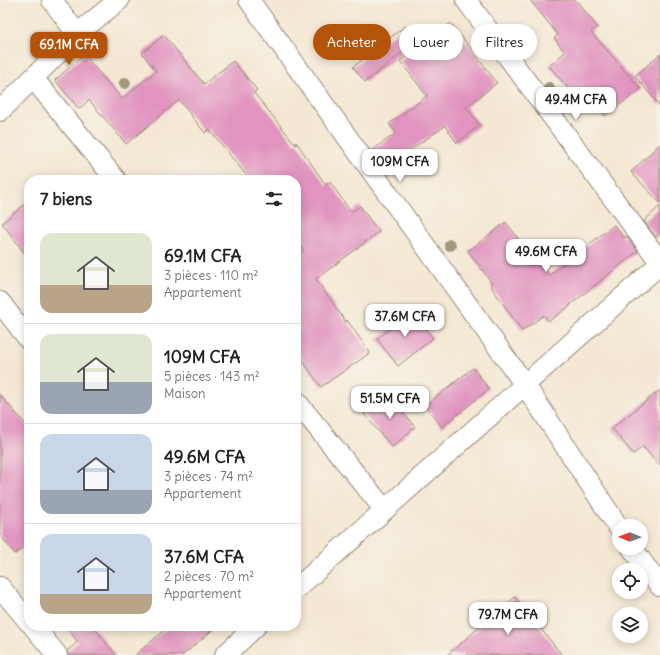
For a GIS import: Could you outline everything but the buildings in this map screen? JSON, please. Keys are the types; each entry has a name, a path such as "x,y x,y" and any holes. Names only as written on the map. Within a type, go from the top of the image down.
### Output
{"street":[{"path":"52,0 77,34"},
{"path":"0,111 77,34 119,0"},
{"path":"249,0 524,385 613,519"},
{"path":"301,584 660,263 466,0"},
{"path":"33,78 112,175"},
{"path":"0,302 24,333"},
{"path":"301,407 384,509"},
{"path":"637,555 660,586"},
{"path":"0,587 24,616"},
{"path":"36,631 56,655"},
{"path":"225,655 250,631"}]}
